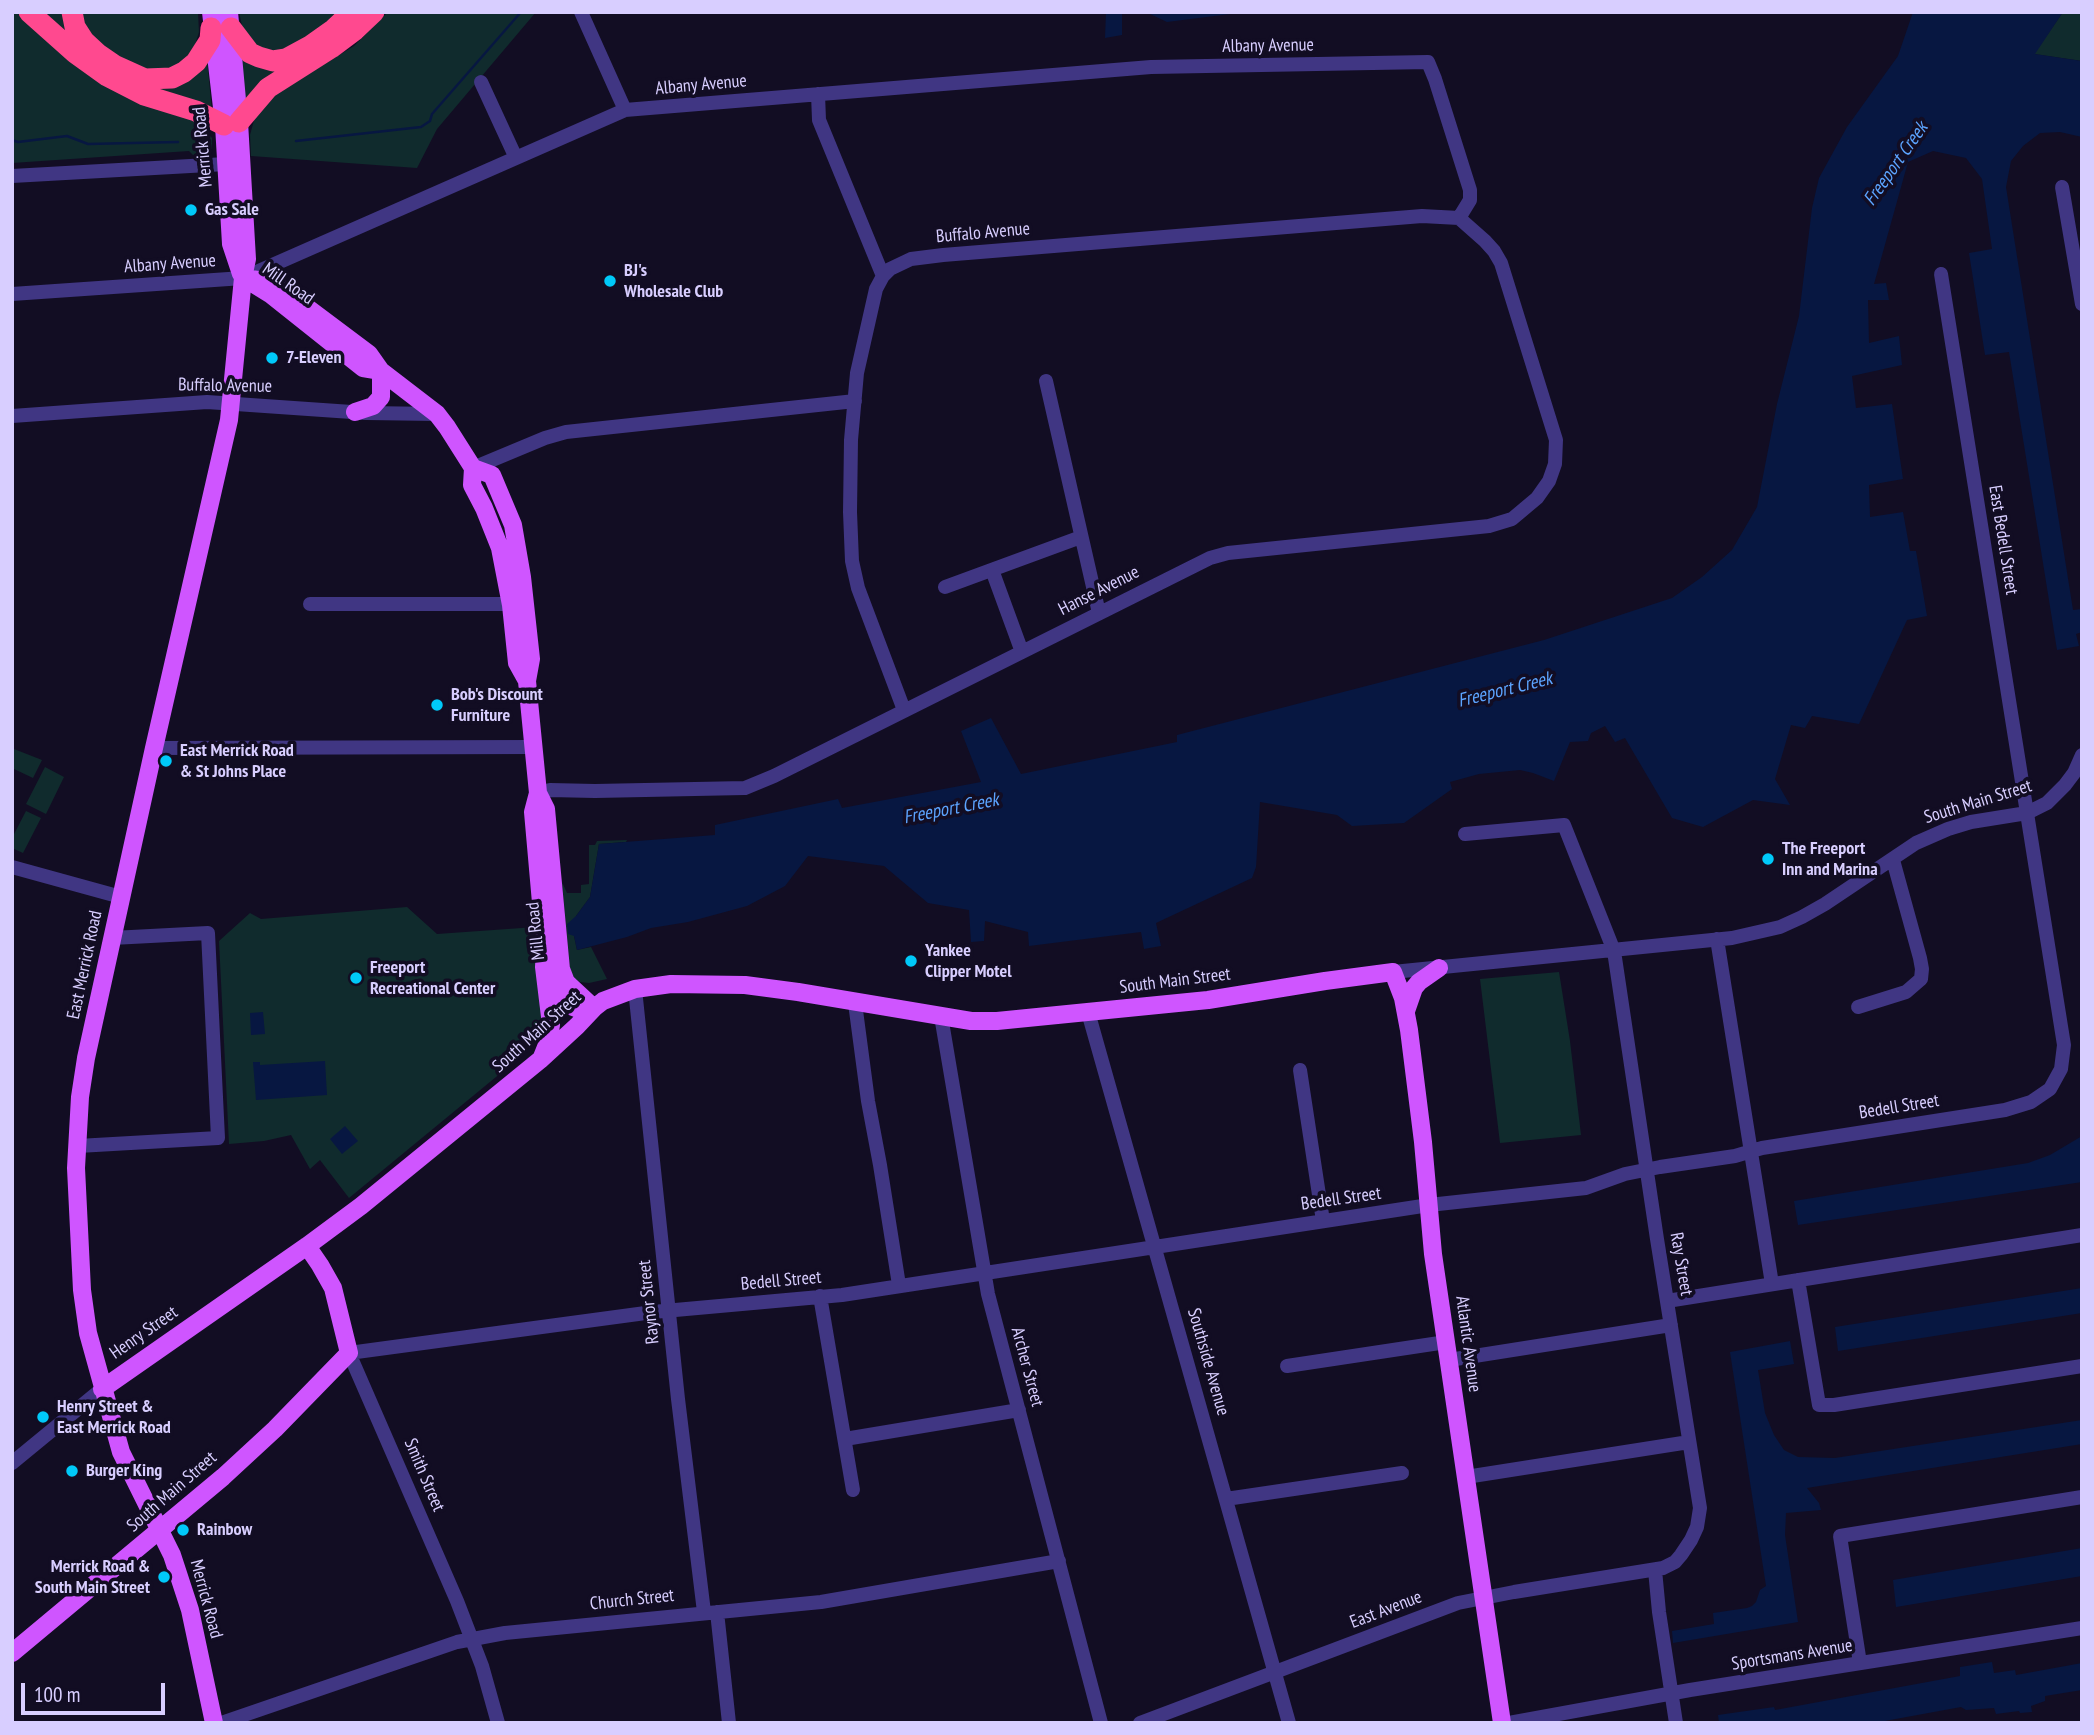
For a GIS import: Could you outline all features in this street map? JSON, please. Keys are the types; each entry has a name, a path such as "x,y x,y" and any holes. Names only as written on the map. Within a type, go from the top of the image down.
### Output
{"highway":[{"path":"29,12 75,53 107,76 144,95 232,124 268,88 331,48 374,12"},
{"path":"72,12 75,27 83,41 98,54 114,65 145,79 161,80 184,72 196,62 211,40 220,20 250,52 273,61 286,59 310,46 352,12"}],"main road":[{"name":"Merrick Road","path":"220,20 247,259 231,404"},
{"name":"Merrick Road","path":"232,124 226,164 231,244 243,278"},
{"name":"Mill Road","path":"243,278 270,295 363,368 381,371 437,414 474,468 472,485 500,548 518,605 517,663 527,681 538,793 533,812 551,1025 548,1042 540,1060"},
{"path":"355,412 373,406 381,397 381,371"},
{"name":"East Merrick Road","path":"159,1531 121,1452 88,1332 82,1290 77,1201 80,1097 112,937 231,404"},
{"name":"Mill Road","path":"538,793 546,809 561,969 566,982 594,1008"},
{"name":"Mill Road","path":"545,948 556,991 562,1000 576,1008 594,1008"},
{"path":"1406,1011 1414,988 1439,968"},
{"name":"South Main Street","path":"307,1246 389,1184 540,1060 594,1008 603,1001 635,989 671,984 745,985 971,1021 997,1021 1209,1000 1392,972"},
{"name":"Atlantic Avenue","path":"1392,972 1406,1011 1423,1142 1433,1254 1502,1723"},
{"name":"Smith Street","path":"307,1246 333,1288 349,1353"},
{"name":"Henry Street","path":"102,1389 307,1246"},
{"name":"South Main Street","path":"12,1653 159,1531 275,1429 349,1353"},
{"name":"Merrick Road","path":"159,1531 172,1555 190,1609 214,1723"}],"street":[{"path":"581,12 625,110"},
{"name":"Albany Avenue","path":"12,294 243,278 625,110 1151,67 1428,62 1470,190 1469,200 1459,218"},
{"path":"481,82 516,158"},
{"path":"818,94 819,120 883,276 876,289 856,373 851,440 852,561 858,588 904,710"},
{"path":"12,176 226,164"},
{"path":"2062,187 2082,304"},
{"name":"Buffalo Avenue","path":"883,276 911,259 943,255 1422,216 1459,218"},
{"name":"Hanse Avenue","path":"538,793 550,790 595,792 745,788 774,776 1188,568 1228,553 1489,526 1512,519 1537,498 1549,481 1555,464 1556,450 1551,421 1501,263 1485,241 1459,218"},
{"name":"East Bedell Street","path":"1941,274 2027,813"},
{"path":"1046,381 1099,613"},
{"path":"474,468 566,432 855,401"},
{"name":"Buffalo Avenue","path":"12,416 206,402 355,412 437,414"},
{"path":"945,587 1082,537"},
{"path":"992,570 1022,652"},
{"path":"310,604 518,605"},
{"path":"154,748 534,747"},
{"name":"South Main Street","path":"1392,972 1614,951 1757,934 1802,917 1916,843 1948,828 2027,813 2047,803 2074,773 2082,755"},
{"name":"Bedell Street","path":"349,1353 670,1310 820,1297 1429,1205 1586,1188 1625,1174 1660,1167 2014,1108 2031,1102 2050,1089 2061,1069 2064,1045 2027,813"},
{"name":"Ray Street","path":"1465,834 1564,825 1614,951 1700,1508 1697,1527 1691,1540 1675,1562 1655,1570"},
{"path":"1858,1007 1906,992 1921,979 1920,958 1893,860"},
{"path":"12,867 121,897"},
{"path":"78,1146 218,1138 208,933 112,937"},
{"path":"1717,939 1772,1284"},
{"name":"Raynor Street","path":"635,989 679,1408 729,1723"},
{"path":"855,1003 868,1101 899,1285"},
{"name":"Southside Avenue","path":"1088,1012 1289,1723"},
{"name":"Archer Street","path":"941,1016 988,1294 1101,1723"},
{"path":"1300,1070 1323,1221"},
{"path":"1667,1301 2082,1235"},
{"path":"1798,1280 1819,1405 1834,1405 2082,1366"},
{"path":"820,1297 853,1490"},
{"path":"1287,1366 1671,1325"},
{"name":"Smith Street","path":"349,1353 472,1640 498,1723"},
{"name":"Henry Street","path":"12,1463 102,1389"},
{"path":"845,1439 1018,1410"},
{"path":"1466,1477 1689,1442"},
{"path":"1226,1499 1402,1472"},
{"path":"1860,1663 1840,1536 2082,1497"},
{"name":"Church Street","path":"220,1723 457,1642 505,1633 821,1602 1059,1561"},
{"path":"1655,1570 1658,1612 1676,1723"},
{"name":"East Avenue","path":"1140,1723 1458,1603 1655,1570"},
{"name":"Sportsmans Avenue","path":"1509,1723 2082,1628"}],"green space":[{"path":"12,12 20,12 203,126 212,138 212,150 208,155 193,155 189,151 12,163"},
{"path":"35,12 66,12 74,38 90,55 136,81 148,84 176,80 204,58 207,59 212,112 124,81 77,49"},
{"path":"75,12 198,12 199,32 192,55 162,76 138,72 85,38"},
{"path":"239,12 341,12 292,51 260,54 243,30"},
{"path":"388,12 536,12 437,129 417,168 251,156 250,135 256,113 268,98 354,46"},
{"path":"2063,12 2082,12 2082,61 2034,54"},
{"path":"237,53 291,61 246,102"},
{"path":"14,749 42,760 33,778 14,769"},
{"path":"45,767 64,777 46,814 26,804"},
{"path":"26,811 41,818 23,853 12,848 12,838"},
{"path":"627,840 599,844 590,897 576,916 574,936 577,950 591,947 607,979 580,982 574,978 570,969 562,882 567,893 581,893 581,885 589,884 589,845 595,845 597,841"},
{"path":"407,907 437,934 536,927 544,1028 530,1049 349,1198 320,1160 310,1169 291,1135 229,1144 219,941 250,913 261,919"},
{"path":"1559,972 1581,1135 1500,1143 1480,979"}],"water":[{"path":"1106,12 1122,12 1122,35 1105,38"},
{"path":"1146,12 1246,12 1167,22"},
{"name":"Freeport Creek","path":"1913,12 2063,12 2035,54 2082,61 2082,137 2060,132 2040,133 2023,146 2011,161 2006,187 2073,610 2082,609 2082,632 2076,634 2079,646 2057,650 2009,352 1985,355 1969,253 1992,249 1982,179 1966,158 1933,151 1908,162 1874,284 1886,283 1889,300 1868,300 1869,343 1899,336 1902,365 1852,376 1856,408 1892,404 1903,479 1869,485 1870,517 1903,512 1910,551 1916,551 1927,616 1907,620 1859,724 1812,716 1805,728 1791,725 1775,779 1790,805 1753,800 1703,827 1672,818 1625,738 1615,742 1605,726 1591,733 1588,741 1570,742 1554,781 1520,770 1479,774 1450,782 1452,789 1404,823 1352,826 1337,815 1260,802 1256,867 1252,878 1156,923 1161,946 1144,949 1141,932 1029,946 1028,932 985,921 984,941 971,942 969,910 928,903 884,866 808,856 785,886 747,906 688,922 651,928 577,950 574,936 568,934 567,924 590,897 599,844 715,835 715,825 838,799 842,808 981,782 961,731 991,718 1021,774 1177,742 1177,735 1544,640 1672,598 1702,577 1732,550 1757,507 1777,404 1799,316 1812,208 1819,178 1847,127 1898,56"},
{"path":"263,1012 265,1034 251,1035 250,1013"},
{"path":"325,1061 327,1095 256,1100 253,1062 260,1062 260,1065"},
{"path":"345,1126 358,1141 342,1154 330,1139"},
{"path":"2082,1136 2082,1182 1798,1225 1794,1201 2028,1163 2050,1155"},
{"path":"2082,1288 2082,1313 1838,1351 1835,1327"},
{"path":"1790,1341 1794,1364 1758,1370 1765,1413 1774,1435 1784,1450 1798,1457 1835,1458 2082,1420 2082,1444 1807,1488 1821,1510 1786,1513 1785,1535 1798,1622 1673,1643 1672,1631 1714,1624 1713,1613 1752,1606 1760,1590 1766,1586 1730,1352"},
{"path":"2082,1548 2082,1576 1896,1607 1893,1580"},
{"path":"1992,1662 1994,1673 2015,1670 2016,1675 2082,1663 2082,1690 2045,1696 2045,1701 2031,1706 2032,1712 1996,1714 1994,1708 1966,1710 1961,1707 1874,1723 1719,1723 1718,1715 1774,1707 1775,1710 1960,1676 1960,1667"}],"waterway":[{"path":"296,141 421,127 430,121 432,114 521,12"},
{"path":"12,140 18,142 67,136 88,144 178,142"}],"place":[{"name":"Gas Sale","path":"191,210"},
{"name":"BJ's Wholesale Club","path":"610,281"},
{"name":"7-Eleven","path":"272,358"},
{"name":"Bob's Discount Furniture","path":"437,705"},
{"name":"East Merrick Road & St Johns Place","path":"166,761"},
{"name":"The Freeport Inn and Marina","path":"1768,859"},
{"name":"Yankee Clipper Motel","path":"911,961"},
{"name":"Freeport Recreational Center","path":"356,978"},
{"name":"Henry Street & East Merrick Road","path":"43,1417"},
{"name":"Burger King","path":"72,1471"},
{"name":"Rainbow","path":"183,1530"},
{"name":"Merrick Road & South Main Street","path":"164,1577"}]}
